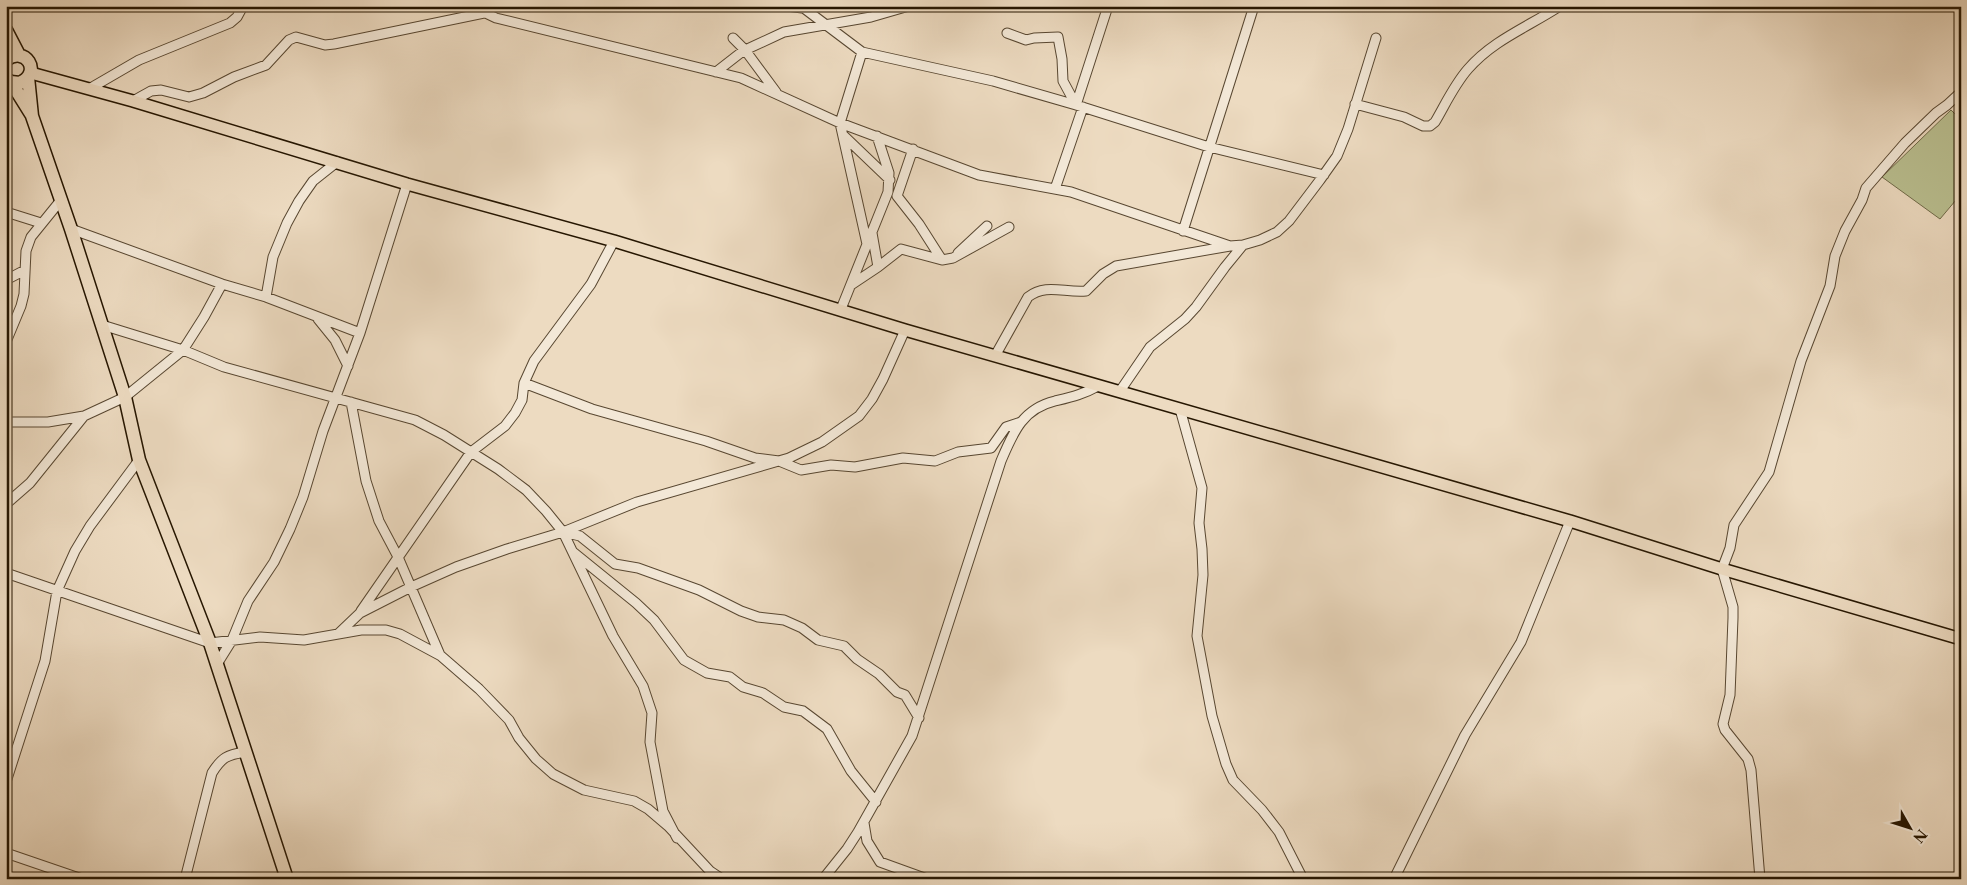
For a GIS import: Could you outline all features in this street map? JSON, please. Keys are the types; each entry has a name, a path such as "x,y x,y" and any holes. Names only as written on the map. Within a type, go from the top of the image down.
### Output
{"highway":[{"path":"6,30 12,57 23,56 30,63 32,116 71,229 125,397 139,460 210,643 287,879"},
{"path":"8,80 20,83 29,75"},
{"path":"8,80 32,116"}],"main road":[{"path":"29,75 133,101 407,184 614,241 995,356 1570,520 1722,569 1961,639"}],"street":[{"path":"89,89 139,60 230,23 236,18 243,6"},
{"path":"471,6 496,18 741,78 840,123 987,178 1055,189 1098,200 1230,246"},
{"path":"786,6 801,7 862,52 994,81 1209,147 1324,175"},
{"path":"716,72 745,50 784,32 871,17 909,6"},
{"path":"1055,189 1108,6"},
{"path":"1183,230 1254,6"},
{"path":"1355,104 1404,117 1423,126 1430,126 1435,122 1468,68 1494,45 1560,6"},
{"path":"133,101 151,91 160,90 189,98 203,93 234,77 266,65 289,40 296,37 325,45 334,44 484,13"},
{"path":"1008,33 1026,40 1058,37 1063,81 1080,106"},
{"path":"733,38 745,50 778,94"},
{"path":"995,356 1028,298 1036,291 1048,288 1086,291 1103,274 1125,263 1243,245 1277,232 1288,221 1337,156 1376,38"},
{"path":"862,52 840,123 867,244"},
{"path":"1760,879 1751,770 1748,759 1725,730 1723,724 1730,694 1733,607 1722,569 1730,548 1736,520 1768,472 1801,361 1830,286 1835,256 1866,188 1905,143 1961,92"},
{"path":"843,134 890,180"},
{"path":"841,309 888,192 890,180 877,136"},
{"path":"913,149 897,196 920,224 942,260"},
{"path":"266,297 273,256 299,201 313,181 337,162"},
{"path":"217,664 232,640 248,600 274,562 303,497 322,431 360,333 407,184"},
{"path":"6,342 21,306 26,251 30,237 60,200"},
{"path":"6,212 41,223"},
{"path":"956,257 961,248 987,226"},
{"path":"850,286 901,249 942,260 956,257 1009,227"},
{"path":"71,229 222,284 266,297 360,333"},
{"path":"872,233 878,267"},
{"path":"338,634 360,613 470,452 505,426 516,413 522,400 524,382 534,361 591,284 614,241"},
{"path":"1120,391 1150,347 1185,319 1196,307 1224,267 1243,245"},
{"path":"6,280 25,270"},
{"path":"6,422 48,422 84,416 125,397 183,350 222,284"},
{"path":"316,317 335,340 348,366"},
{"path":"102,325 183,350 224,367 415,420 444,435 498,469 526,490 563,532 613,636 643,686 652,713 650,742 663,810 677,838"},
{"path":"360,613 411,587 464,564 563,532 637,502 778,462 822,442 859,416 883,379 906,330"},
{"path":"524,382 609,415 706,441 755,458 778,462 801,470 831,464 856,467 903,458 935,461 958,452 991,448 1006,427 1021,422"},
{"path":"823,879 847,850 912,736 1001,461 1013,433 1021,422 1044,404 1086,393 1098,386"},
{"path":"351,402 366,481 379,521 398,558 441,656"},
{"path":"1180,409 1202,488 1199,523 1203,575 1197,639 1212,716 1226,764 1233,780 1262,810 1279,832 1303,879"},
{"path":"6,504 30,484 84,416"},
{"path":"6,782 45,661 57,591 75,551 90,526 139,460"},
{"path":"1394,879 1461,743 1521,642 1570,520"},
{"path":"563,532 580,536 615,564 638,568 700,590 741,611 758,617 784,620 802,628 818,640 844,646 857,659 879,674 897,692 905,695 919,718"},
{"path":"571,550 654,620 684,660 707,673 730,677 743,687 763,693 784,707 803,711 827,728 851,772 876,802"},
{"path":"6,573 210,643 260,637 304,640 361,630 386,630 400,634 441,656 500,709 526,748 553,774 568,784 584,790 634,801 658,817 710,871 722,879"},
{"path":"185,879 212,773 219,761 230,754 245,752"},
{"path":"864,822 867,841 880,862 927,879"},
{"path":"6,853 82,879"}],"green space":[{"path":"1951,110 1961,120 1961,194 1940,219 1882,177"}]}
